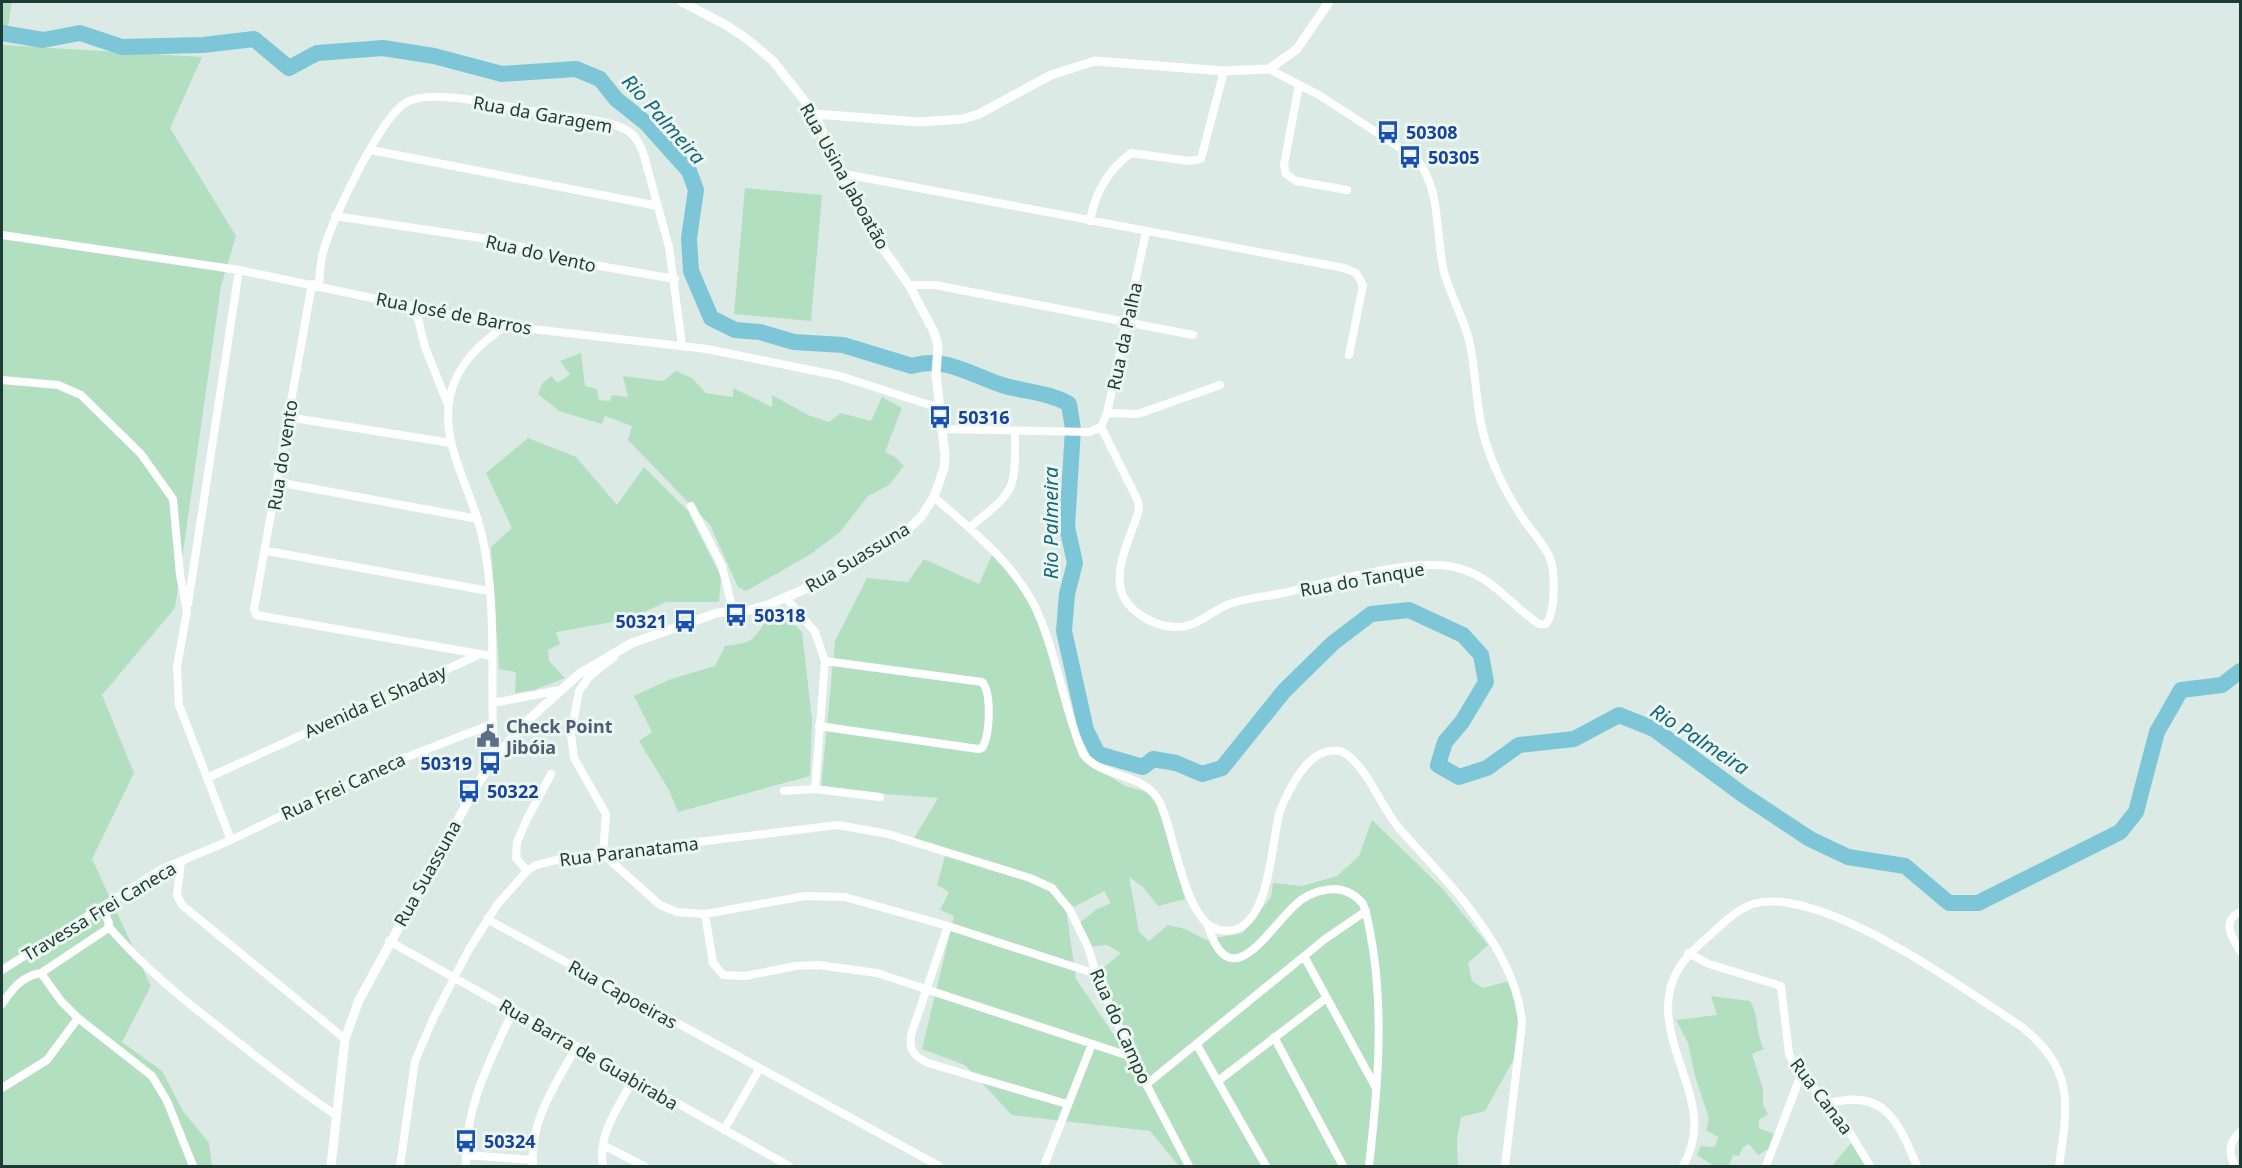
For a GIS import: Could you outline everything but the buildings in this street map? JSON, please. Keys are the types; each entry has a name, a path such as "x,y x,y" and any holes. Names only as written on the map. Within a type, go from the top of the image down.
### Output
{"street":[{"name":"Rua Usina Jaboatão","path":"682,2 726,24 773,61 814,114 839,173 872,233 909,285 934,332 937,361"},
{"path":"814,114 919,122 963,119 979,114 1051,75 1095,61 1224,71 1269,69 1297,48 1329,2"},
{"name":"Rua do Tanque","path":"1101,427 1138,501 1139,509 1122,561 1120,586 1129,605 1156,624 1176,627 1192,626 1231,604 1366,575 1443,566 1477,576 1510,597 1534,620 1543,624 1549,621 1553,590 1550,557 1513,502 1487,446 1478,418 1476,381 1468,337 1444,272 1434,200 1422,165 1416,158 1376,131 1269,69"},
{"path":"1090,221 1093,203 1103,183 1131,153 1189,161 1202,159 1224,71"},
{"path":"1299,85 1284,165 1286,174 1296,181 1347,190"},
{"name":"Rua da Garagem","path":"371,150 394,113 413,99 453,99 619,126 638,139 658,206 675,279 682,345"},
{"path":"316,285 323,251 335,216 371,150 658,206"},
{"path":"839,173 1344,268 1356,273 1363,285 1349,356"},
{"name":"Rua do Vento","path":"335,216 494,240 572,261 675,279"},
{"name":"Rua da Palha","path":"1101,427 1107,413 1146,232"},
{"name":"Rua José de Barros","path":"2,235 239,270 505,326 682,345 840,376 939,408"},
{"path":"231,840 179,705 176,688 239,270"},
{"name":"Rua do vento","path":"316,285 288,417 267,551 254,609 256,615 478,655"},
{"path":"909,285 934,285 1127,320 1193,335"},
{"path":"415,306 425,347 449,407"},
{"path":"494,759 489,591 478,519 451,443 449,407 455,380 464,364 475,350 505,326"},
{"name":"Rua Suassuna","path":"331,1167 345,1039 359,1000 389,941 494,759 526,722 560,690 612,652 698,618 768,605 786,598 814,585 906,531 921,517 934,497 944,468 945,456 936,374 937,361"},
{"path":"2,380 57,386 81,395 154,469 173,499 180,575 186,611"},
{"path":"1107,413 1138,414 1220,385"},
{"name":"Rua do Vento","path":"288,417 451,443"},
{"path":"941,429 1090,432 1101,427"},
{"path":"969,528 1005,499 1013,484 1015,432"},
{"path":"277,482 478,519"},
{"path":"934,497 1011,570 1032,603 1083,754 1090,764 1144,784 1160,803 1187,890 1221,954 1239,957 1251,952 1262,944 1286,914 1314,892 1326,889 1342,890 1357,896 1366,911 1375,965 1378,1024 1377,1089 1370,1167"},
{"path":"691,506 722,566 733,611"},
{"path":"267,551 489,591"},
{"path":"786,598 815,632 825,661 815,789"},
{"path":"632,643 585,682 579,691 574,711 571,743 574,758 606,814 603,854 660,905 677,912 705,914 805,896 830,896 866,902 948,926 1096,974"},
{"path":"478,655 491,656"},
{"name":"Avenida El Shaday","path":"207,778 478,655"},
{"path":"819,726 978,749 984,746 987,731 989,698 988,690 982,682 825,661"},
{"path":"493,703 560,690"},
{"name":"Rua Frei Caneca","path":"231,840 384,766 492,724"},
{"path":"1208,926 1221,931 1232,930 1250,920 1258,907 1267,883 1281,809 1301,772 1318,755 1327,751 1346,754 1362,771 1392,820 1485,929 1513,980 1521,1004 1522,1023 1505,1167"},
{"path":"400,1167 415,1060 434,1017 487,919 527,871 516,858 517,842 551,774"},
{"path":"784,791 815,789 880,797"},
{"name":"Rua Paranatama","path":"527,871 536,866 565,858 838,825 888,834 1030,878 1052,888"},
{"name":"Travessa Frei Caneca","path":"2,970 162,869 231,840"},
{"path":"181,861 177,895 182,905 345,1039"},
{"name":"Rua do Campo","path":"1052,888 1065,901 1078,924 1096,974 1132,1057 1189,1167"},
{"path":"1683,1167 1695,1138 1695,1119 1670,1025 1671,982 1688,953 1740,911 1752,904 1769,902 1820,911 1893,945 2039,1040 2065,1084 2060,1167"},
{"path":"102,908 109,927 132,954 285,1081 336,1115"},
{"path":"1147,1084 1305,958 1325,939 1366,911"},
{"path":"2241,912 2230,920 2241,951"},
{"path":"705,914 713,963 723,975 745,976 796,966 818,965 877,973 1132,1057"},
{"name":"Rua Capoeiras","path":"487,919 939,1167"},
{"path":"948,926 911,1035 912,1054 928,1063 1067,1104"},
{"path":"2,1004 22,980 30,975 41,973 109,927"},
{"name":"Rua Barra de Guabiraba","path":"389,941 789,1167"},
{"name":"Rua Canaa","path":"1688,953 1709,964 1781,986 1790,1054 1801,1075 1850,1133 1870,1167"},
{"path":"1305,958 1325,999 1377,1089"},
{"path":"41,973 61,1001 78,1018 152,1076 167,1101 193,1167"},
{"path":"1218,1081 1325,999"},
{"path":"466,1167 468,1127 477,1090 513,1011"},
{"path":"2,1088 47,1060 78,1018"},
{"path":"1274,1037 1342,1167"},
{"path":"1044,1167 1092,1044"},
{"path":"1197,1045 1266,1167"},
{"path":"466,1155 533,1163 536,1130 542,1110 577,1046"},
{"path":"724,1130 760,1068"},
{"path":"1766,1167 1801,1075"},
{"path":"603,1167 603,1145 610,1120 633,1080"},
{"path":"1827,1104 1857,1098 1869,1100 1884,1109 1899,1127 1917,1167"},
{"path":"2235,1167 2230,1151 2241,1132"},
{"path":"603,1145 644,1167"}],"green space":[{"path":"2,2 12,2 8,26 2,25"},
{"path":"2,45 202,57 170,128 236,236 221,286 175,608 102,695 134,773 92,859 151,986 122,1042 162,1071 183,1111 209,1143 212,1166 2,1166"},
{"path":"745,188 822,195 811,321 734,314"},
{"path":"581,353 585,386 597,389 599,400 610,401 612,395 628,397 623,376 663,381 676,371 692,378 706,393 733,397 733,388 772,407 772,395 808,415 829,422 841,413 871,421 882,397 902,408 885,452 895,457 904,466 889,485 868,496 840,532 811,554 746,591 738,587 710,525 628,440 632,426 605,416 602,424 559,411 538,394 542,384 551,376 558,383 570,374 560,361"},
{"path":"528,438 576,457 617,505 644,467 688,511 721,577 719,602 666,602 629,619 556,632 560,644 548,650 549,661 565,678 534,690 515,693 516,672 499,669 491,547 512,528 486,473"},
{"path":"994,551 1030,599 1077,740 1090,764 1125,786 1154,794 1185,899 1158,906 1143,887 1129,877 1139,932 1149,941 1168,925 1185,929 1206,940 1243,933 1271,897 1273,883 1302,886 1337,876 1359,856 1372,820 1442,888 1488,945 1468,963 1472,981 1483,988 1513,980 1521,1003 1520,1048 1485,1111 1461,1117 1457,1139 1458,1166 1179,1166 1150,1131 1012,1115 965,1065 922,1049 954,916 940,910 949,892 937,885 946,853 912,842 938,798 821,789 835,641 867,578 908,582 924,559 979,584","holes":["1104,891 1111,903 1097,909 1078,924 1088,947 1107,945 1121,953 1096,974 1141,1075 1076,979 1065,901 1061,896 1074,907"]},
{"path":"786,617 802,632 812,720 810,776 678,812 669,790 639,741 652,732 634,696 671,679 715,666 725,646 751,640 767,618"},
{"path":"1711,996 1750,1001 1753,1007 1764,1049 1752,1054 1763,1089 1763,1105 1768,1114 1759,1120 1759,1128 1774,1134 1770,1148 1758,1155 1749,1144 1743,1147 1739,1156 1733,1155 1729,1166 1714,1166 1697,1155 1701,1146 1715,1147 1718,1137 1706,1130 1709,1118 1695,1076 1688,1043 1676,1020 1717,1015"},
{"path":"1851,1143 1865,1166 1832,1166"}],"waterway":[{"name":"Rio Palmeira","path":"2,33 43,40 80,33 122,47 203,45 254,39 289,68 317,53 383,48 434,56 502,74 576,69 600,79 616,99 646,123 689,171 696,190 689,238 691,271 711,318 735,330 760,332 794,342 843,345 912,366 924,363 946,365 1002,385 1045,395 1069,404 1073,429 1067,527 1075,563 1067,594 1064,631 1086,730 1098,754 1143,767 1153,759 1176,763 1202,774 1222,768 1284,691 1333,643 1371,614 1409,610 1463,635 1481,655 1486,682 1462,722 1445,742 1438,765 1459,777 1487,768 1519,745 1574,739 1619,715 1654,729 1742,794 1810,839 1848,857 1905,866 1949,903 1978,903 2120,832 2136,812 2157,732 2181,690 2222,685 2240,671"}],"place":[{"name":"50308","path":"1388,132"},
{"name":"50305","path":"1410,157"},
{"name":"50316","path":"940,417"},
{"name":"50318","path":"736,615"},
{"name":"50321","path":"685,621"},
{"name":"Check Point Jibóia","path":"488,736"},
{"name":"50319","path":"490,763"},
{"name":"50322","path":"469,791"},
{"name":"50324","path":"466,1141"}]}
